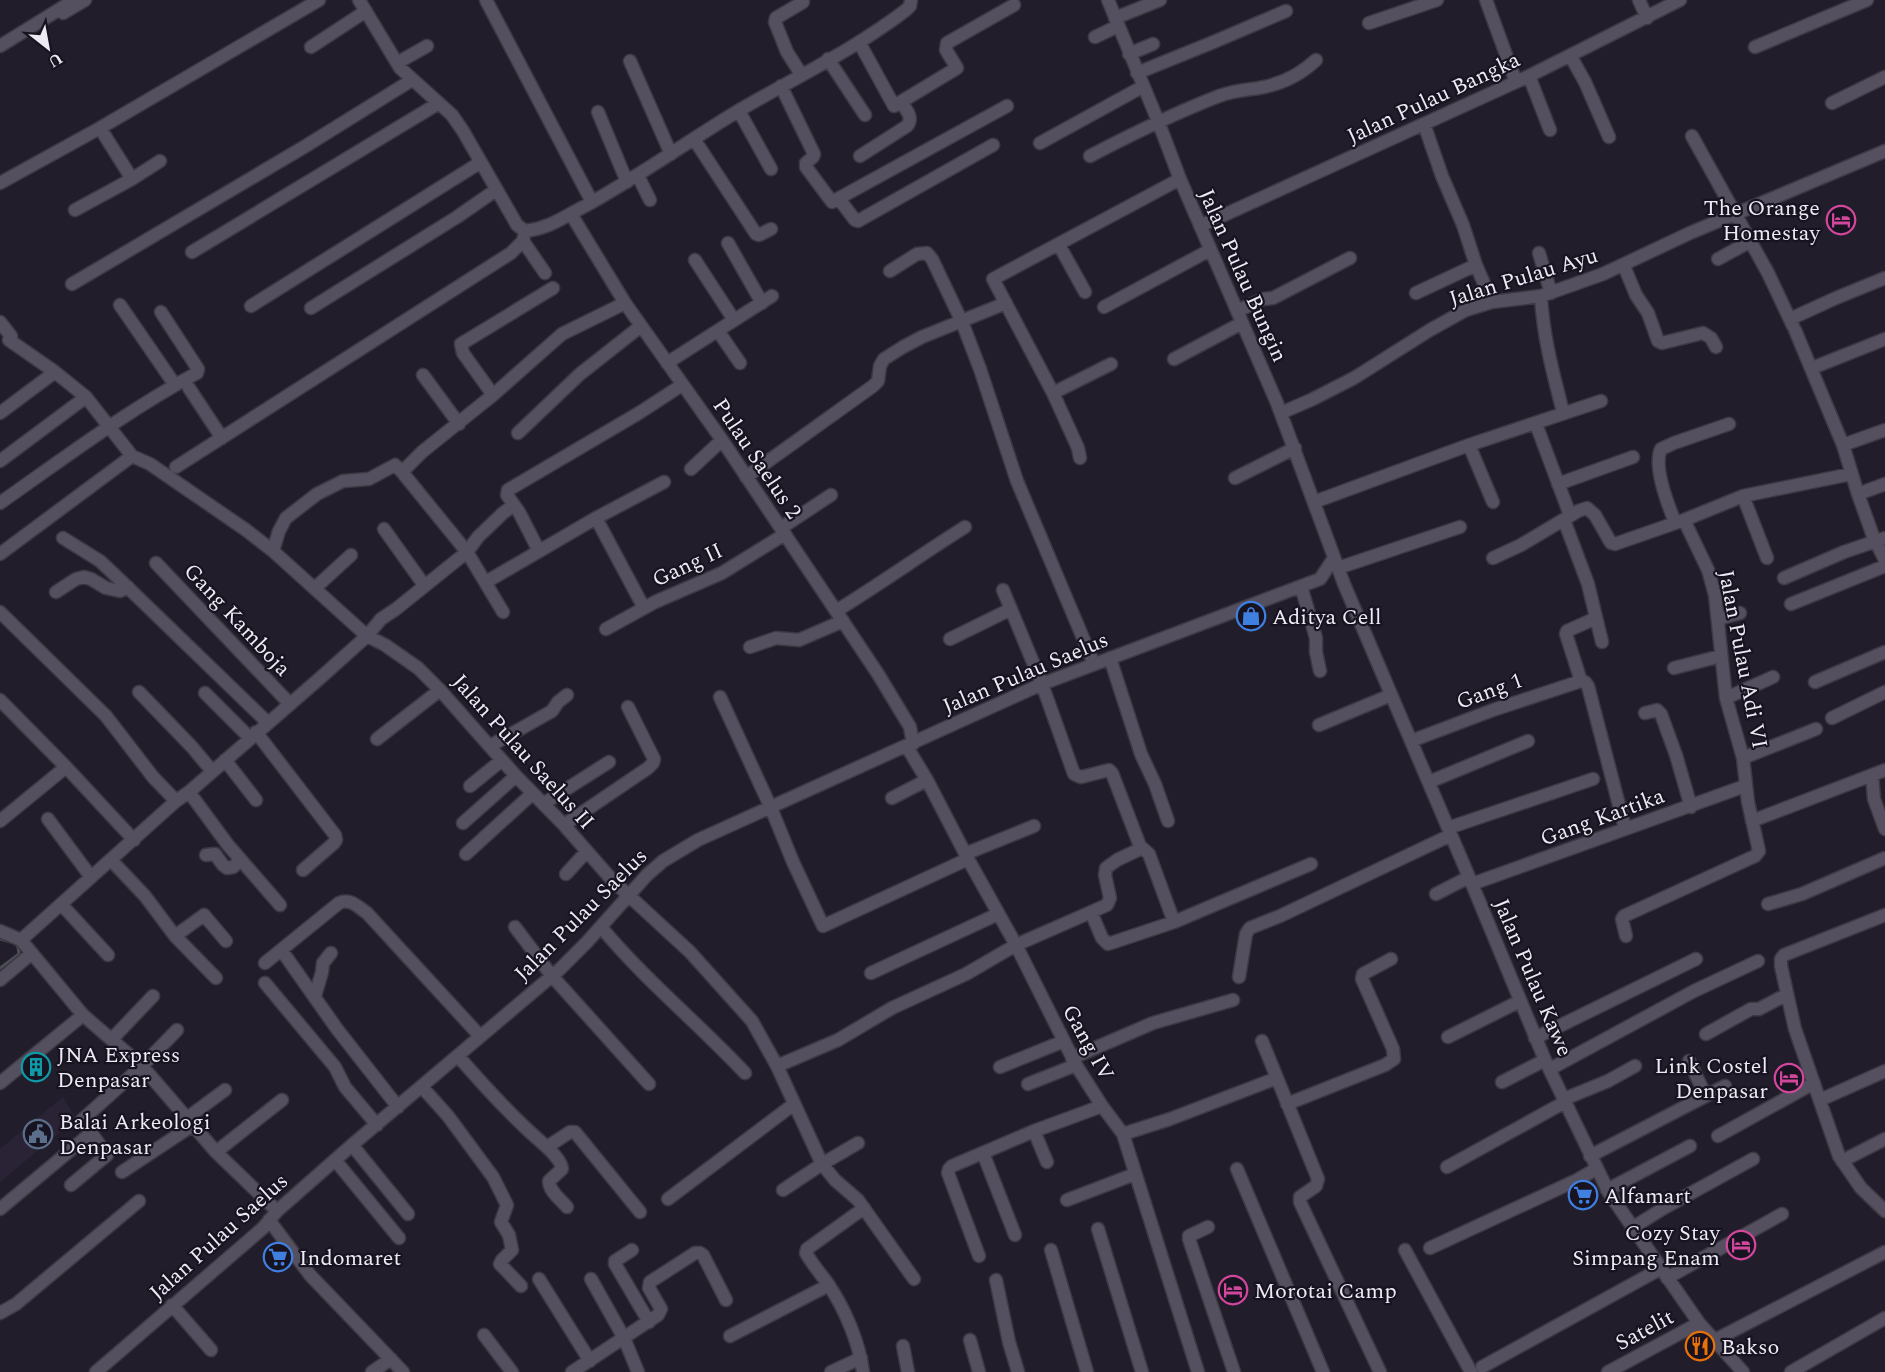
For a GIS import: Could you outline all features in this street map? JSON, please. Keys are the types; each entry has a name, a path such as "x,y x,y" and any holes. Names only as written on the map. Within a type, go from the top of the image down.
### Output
{"street":[{"path":"0,46 57,12 68,4 69,0"},
{"path":"38,29 85,0"},
{"path":"0,183 100,128 319,0"},
{"path":"486,0 592,202"},
{"path":"176,467 502,259 524,236 549,226 633,179 739,111 859,42 906,10 911,0"},
{"name":"Jalan Pulau Bungin","path":"1108,0 1180,179 1281,413 1336,563"},
{"path":"1095,37 1117,22 1160,0"},
{"path":"1369,23 1437,0"},
{"path":"1486,0 1516,82"},
{"path":"1639,0 1647,18"},
{"name":"Jalan Pulau Bangka","path":"1200,226 1570,57 1680,0"},
{"path":"1755,47 1867,0"},
{"path":"801,75 787,52 775,20 803,2"},
{"path":"859,42 894,106 957,68 946,50 948,43 1014,5"},
{"path":"311,47 362,6 397,63 412,80 452,115 463,131 545,273"},
{"path":"1137,73 1226,38 1286,11"},
{"path":"1129,54 1153,44"},
{"path":"397,63 427,46"},
{"path":"1570,57 1585,82 1609,137"},
{"path":"828,59 865,115"},
{"path":"1090,156 1158,121 1232,91 1259,88 1285,81 1298,75 1316,60"},
{"path":"630,61 671,154"},
{"path":"1529,76 1550,130"},
{"path":"1832,103 1885,77"},
{"path":"72,284 294,153 412,80"},
{"path":"781,87 814,154 806,163 806,167 830,201 834,202 1007,106"},
{"path":"1040,143 1142,87"},
{"path":"860,156 907,126 910,117 901,102"},
{"path":"192,252 439,104"},
{"path":"739,111 771,169"},
{"path":"598,112 633,179 650,200"},
{"path":"1424,124 1492,302"},
{"path":"100,128 132,178"},
{"path":"1692,136 1751,241 1793,325 1843,445 1858,494 1880,540 1885,560"},
{"path":"694,139 756,234 759,235 771,229"},
{"path":"839,199 858,221 993,145"},
{"name":"Jalan Pulau Ayu","path":"1281,413 1354,378 1466,310 1492,302 1546,294 1624,266 1690,234 1885,151"},
{"path":"75,210 160,161"},
{"path":"251,306 481,162"},
{"path":"1080,458 1078,448 1053,393 993,279 1180,179"},
{"path":"311,308 496,190"},
{"name":"Pulau Saelus 2","path":"571,214 625,303 722,440 910,727 927,737"},
{"path":"1718,259 1751,241"},
{"path":"667,363 767,300 728,243"},
{"path":"1059,245 1085,292"},
{"path":"1104,307 1210,250"},
{"path":"890,271 917,254 927,253 932,259 962,322 1017,481 1094,664"},
{"path":"1539,253 1546,294 1543,327 1563,412"},
{"path":"1237,311 1263,299 1273,298 1350,258"},
{"path":"695,260 734,320"},
{"path":"1416,293 1476,265"},
{"path":"1624,266 1635,295 1648,314 1658,341 1662,343 1703,333 1711,338 1716,347"},
{"path":"1793,325 1836,298 1885,278"},
{"path":"493,395 463,353 461,344 553,288"},
{"path":"402,472 422,452 459,424 562,334 625,303"},
{"path":"746,477 873,386 878,381 880,366 884,359 922,337 1006,303"},
{"path":"120,305 175,385"},
{"path":"0,503 108,427 197,373 198,370 161,312"},
{"path":"0,322 11,336 4,343"},
{"path":"1174,359 1242,323"},
{"path":"518,433 580,374 641,326"},
{"path":"718,331 740,363"},
{"path":"1812,368 1885,339"},
{"name":"Jalan Pulau Saelus II","path":"4,343 55,372 86,397 132,456 150,464 246,530 273,551 367,636 405,658 440,690 613,881 690,952 752,1021 777,1066 822,1164 858,1200 914,1279"},
{"path":"1053,393 1111,364"},
{"path":"0,414 55,372"},
{"path":"423,375 459,424"},
{"path":"538,551 507,495 508,490 682,385"},
{"path":"189,388 222,438"},
{"path":"0,461 86,397"},
{"path":"1314,502 1469,445 1601,400"},
{"path":"1536,424 1558,484 1588,584 1602,642"},
{"name":"Jalan Pulau Adi VI","path":"1626,936 1622,919 1624,916 1757,855 1759,848 1745,786 1743,758 1726,698 1712,582 1667,502 1658,459 1660,449 1728,424"},
{"path":"1843,445 1885,430"},
{"path":"691,469 722,440"},
{"path":"1469,445 1493,502"},
{"path":"1235,478 1295,448"},
{"path":"0,554 132,456"},
{"path":"1558,484 1633,457"},
{"path":"273,551 286,518 316,494 343,481 369,479 394,465 467,552 503,612"},
{"path":"1493,558 1587,508 1590,509 1613,544 1743,496 1851,474"},
{"path":"486,582 596,518 664,482"},
{"path":"1858,494 1885,484"},
{"name":"Gang II","path":"606,629 644,608 722,573 831,495"},
{"path":"1743,496 1767,558"},
{"path":"21,940 176,801 367,636 381,619 467,552 478,537 514,505"},
{"path":"596,518 644,608"},
{"path":"750,647 777,638 799,640 839,616 935,545 965,527"},
{"path":"1320,579 1336,563 1460,527"},
{"path":"384,529 424,585"},
{"path":"63,538 100,561 267,722"},
{"path":"1784,578 1844,552 1880,540"},
{"path":"315,588 351,555"},
{"name":"Gang Kamboja","path":"156,563 289,703"},
{"name":"Jalan Pulau Kawe","path":"1336,563 1535,1038 1596,1169 1632,1228 1699,1323 1743,1372"},
{"path":"1791,604 1885,566"},
{"path":"56,592 76,579 84,577 106,588 120,591 128,587"},
{"path":"1320,579 1344,584"},
{"name":"Jalan Pulau Saelus","path":"96,1372 254,1235 273,1215 352,1145 552,976 655,868 682,849 1042,684 1320,579"},
{"path":"1301,586 1316,638 1320,671"},
{"path":"1003,590 1042,684 1074,774 1081,777 1111,771 1140,846 1149,854 1174,922"},
{"path":"950,639 1011,609"},
{"path":"0,612 106,716 153,777 176,801"},
{"path":"1718,619 1740,613"},
{"path":"1596,618 1572,628 1566,634 1581,681 1588,686 1625,828"},
{"path":"1815,682 1885,652"},
{"path":"1674,669 1721,657"},
{"path":"1110,658 1141,753 1168,822"},
{"path":"1726,698 1773,677"},
{"name":"Gang 1","path":"1411,741 1493,710 1581,681"},
{"path":"377,739 440,690"},
{"path":"139,692 212,771"},
{"path":"1832,718 1885,692"},
{"path":"205,693 253,735 335,835 334,843 303,870"},
{"path":"490,746 552,711 567,695"},
{"path":"1319,725 1391,695"},
{"path":"720,697 823,926 1034,826"},
{"path":"0,700 66,766 134,840"},
{"path":"564,825 653,763 654,759 628,707"},
{"path":"1645,713 1657,710 1661,714 1691,807"},
{"name":"Pulau Saelus 2","path":"910,727 910,745"},
{"path":"1743,758 1816,729"},
{"path":"1429,782 1528,741"},
{"name":"Gang IV","path":"910,745 966,857 1016,945 1074,1061 1102,1106 1123,1134 1198,1372"},
{"path":"225,759 256,800"},
{"path":"470,786 502,760"},
{"path":"543,804 609,762"},
{"path":"0,821 66,766"},
{"path":"1752,821 1885,770"},
{"path":"1872,775 1874,799 1885,829"},
{"path":"463,823 516,776"},
{"path":"1239,977 1245,934 1250,928 1280,916 1449,831 1593,779"},
{"path":"892,798 927,780"},
{"name":"Gang Kartika","path":"1436,894 1691,807 1745,786"},
{"path":"189,792 241,860 280,904"},
{"path":"466,854 532,794"},
{"path":"48,819 91,877"},
{"path":"777,1066 838,1040 892,1008 966,974 1016,945 1107,905 1109,902 1106,868 1138,850 1140,846"},
{"path":"566,874 587,851"},
{"path":"206,855 215,854 227,868 233,867 241,860"},
{"path":"1768,904 1802,894 1885,858"},
{"path":"111,860 145,896 175,936 216,978"},
{"path":"1091,912 1102,938 1108,944 1174,922 1311,864"},
{"path":"265,963 339,903 344,900 351,901 367,913 480,1036"},
{"path":"61,904 108,955"},
{"path":"871,973 998,914"},
{"path":"175,936 204,915 226,941"},
{"path":"1885,915 1784,955 1781,959 1796,1029 1842,1161 1861,1188 1885,1211"},
{"path":"515,927 552,976 649,1084"},
{"path":"601,927 629,959 711,1037 745,1073"},
{"path":"0,930 21,940 83,1015 142,1066 273,1215 310,1275 403,1372"},
{"path":"282,951 337,1029 398,1107"},
{"path":"0,980 32,953"},
{"path":"315,996 323,963 331,953"},
{"path":"1535,1038 1696,959"},
{"path":"1287,1104 1385,1065 1394,1059 1392,1049 1362,979 1363,974 1390,960"},
{"path":"1502,1082 1547,1065 1758,961"},
{"path":"265,982 335,1067 345,1086 377,1125"},
{"path":"112,1039 153,996"},
{"path":"1706,1034 1751,1009 1759,1009 1780,998 1788,998"},
{"path":"1028,1084 1153,1023 1233,1000"},
{"path":"1448,1037 1520,1001"},
{"path":"0,1083 83,1015"},
{"path":"71,1185 107,1155 82,1120 142,1066 177,1030"},
{"path":"1000,1067 1064,1041"},
{"path":"1262,1041 1318,1179 1316,1186 1300,1197 1300,1202 1380,1372"},
{"path":"458,1056 496,1100 547,1147 563,1168 549,1181 549,1187 567,1207"},
{"path":"1689,1061 1706,1096"},
{"path":"1447,1167 1564,1101 1635,1066"},
{"path":"1820,1100 1885,1071"},
{"path":"1123,1134 1170,1119 1277,1078"},
{"path":"1718,1136 1814,1083"},
{"path":"1590,1156 1725,1086"},
{"path":"422,1087 473,1149 493,1177 506,1201 507,1208 501,1222 509,1235 512,1250 501,1264 521,1286"},
{"path":"122,1172 128,1170 190,1122 225,1090"},
{"path":"216,1152 282,1100"},
{"path":"668,1199 794,1104"},
{"path":"979,1256 948,1173 949,1169 1034,1131 1102,1106"},
{"path":"1034,1131 1047,1161"},
{"path":"547,1147 570,1132 575,1132 640,1212"},
{"path":"0,1209 91,1133"},
{"path":"1842,1161 1885,1139"},
{"path":"783,1190 858,1143"},
{"path":"352,1145 408,1214"},
{"path":"1607,1190 1690,1146"},
{"path":"983,1153 1015,1235"},
{"path":"1632,1228 1754,1159"},
{"path":"335,1160 399,1238"},
{"path":"1238,1168 1323,1372"},
{"path":"1430,1248 1567,1185 1596,1169"},
{"path":"1067,1200 1135,1174"},
{"path":"0,1313 16,1304 139,1200"},
{"path":"863,1372 861,1358 851,1329 829,1285 806,1253 807,1249 864,1208"},
{"path":"1405,1250 1476,1370 1782,1214"},
{"path":"1208,1227 1192,1234 1189,1239 1234,1372"},
{"path":"1098,1229 1142,1372"},
{"path":"632,1250 615,1261 615,1264 649,1322"},
{"path":"1051,1250 1088,1372"},
{"path":"1715,1340 1885,1252"},
{"path":"572,1372 658,1315 661,1309 649,1288 650,1282 695,1253 703,1255 726,1300"},
{"path":"539,1279 590,1361"},
{"path":"591,1279 624,1338 638,1372"},
{"path":"996,1280 1018,1372"},
{"path":"729,1336 829,1285"},
{"path":"172,1305 211,1350"},
{"path":"1791,1372 1885,1318"},
{"name":"Satelit","path":"1615,1370 1699,1323"},
{"path":"484,1335 512,1372"},
{"path":"970,1340 979,1372"},
{"path":"903,1346 908,1372"},
{"path":"831,1372 861,1358"},
{"path":"372,1372 391,1359"}],"shaded area":[{"name":"Balai Arkeologi Denpasar","path":"63,1097 76,1119 0,1182 0,1149"}],"waterway":[{"path":"0,939 15,943 19,954 0,968"}],"place":[{"name":"The Orange Homestay","path":"1841,220"},
{"name":"Aditya Cell","path":"1251,616"},
{"name":"JNA Express Denpasar","path":"36,1067"},
{"name":"Link Costel Denpasar","path":"1789,1078"},
{"name":"Balai Arkeologi Denpasar","path":"38,1134"},
{"name":"Alfamart","path":"1583,1195"},
{"name":"Cozy Stay Simpang Enam","path":"1741,1245"},
{"name":"Indomaret","path":"278,1257"},
{"name":"Morotai Camp","path":"1233,1290"},
{"name":"Bakso","path":"1700,1346"}]}
